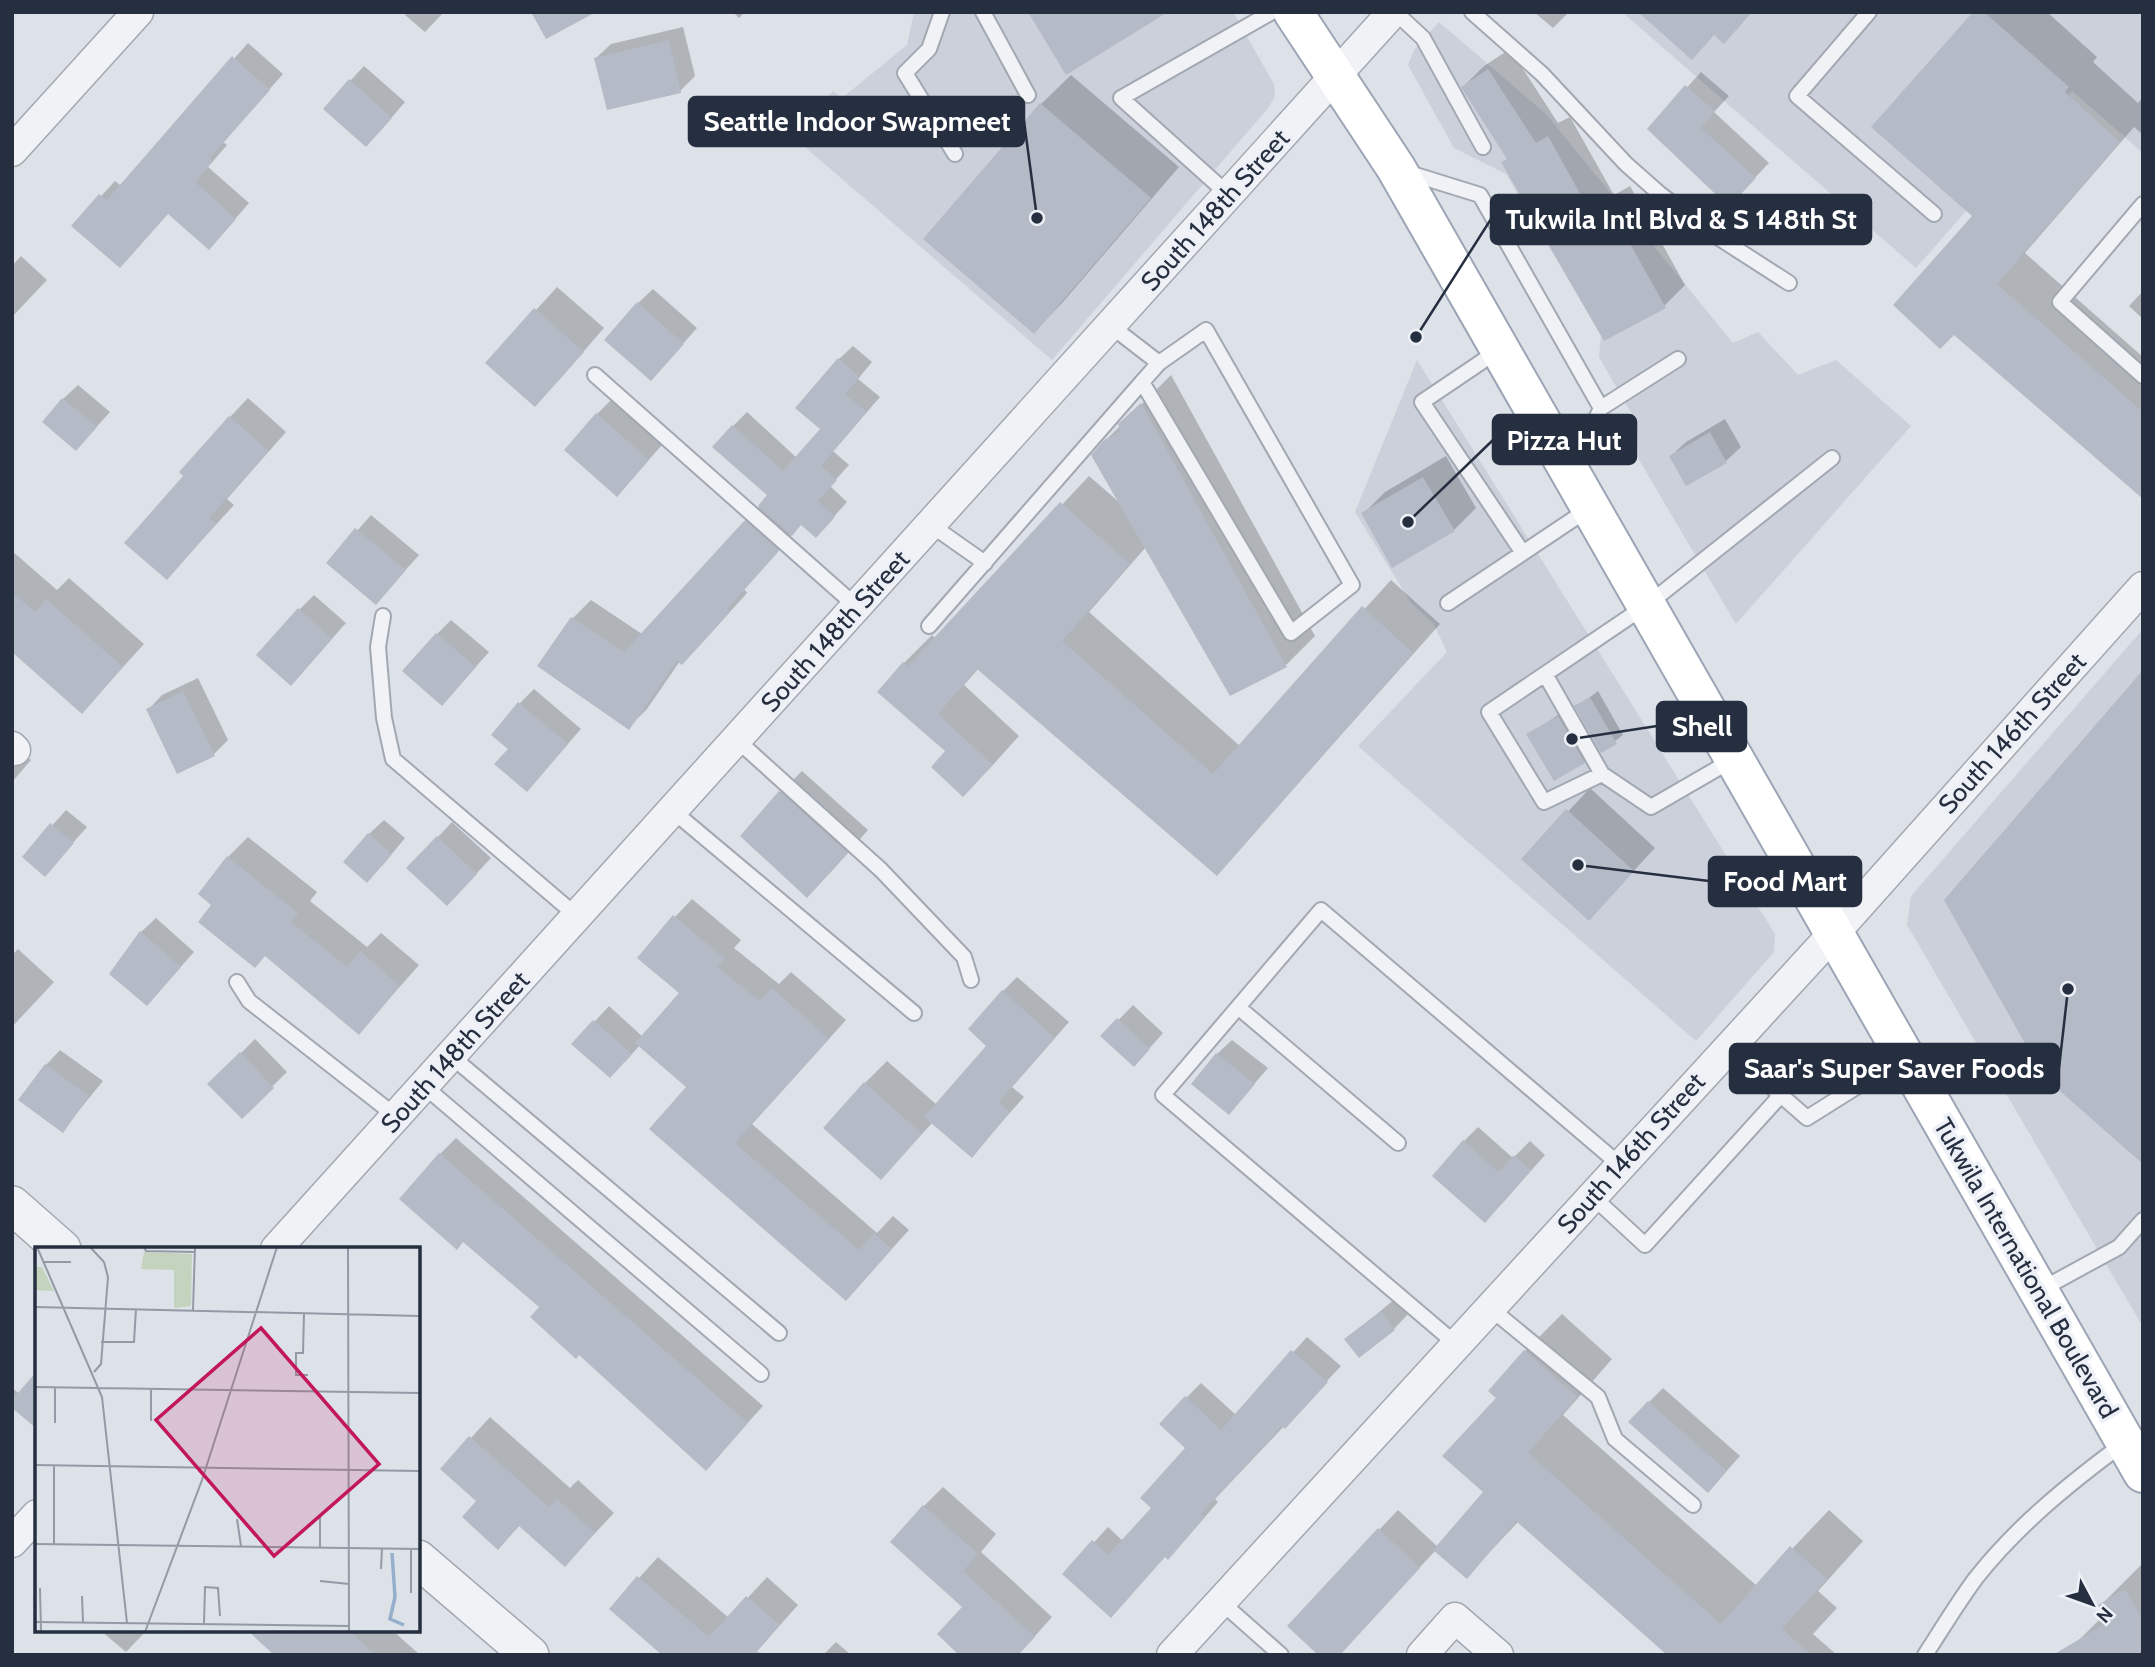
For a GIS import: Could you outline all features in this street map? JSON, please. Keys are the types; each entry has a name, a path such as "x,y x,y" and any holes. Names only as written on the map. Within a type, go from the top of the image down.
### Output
{"main road":[{"name":"Tukwila International Boulevard","path":"1293,12 1396,168 2134,1458"}],"street":[{"path":"12,151 138,12"},
{"name":"South 148th Street","path":"278,1247 1394,12"},
{"name":"South 146th Street","path":"1172,1655 1835,932 2143,587"},
{"path":"12,1205 60,1247"},
{"path":"12,1542 35,1517"},
{"path":"420,1561 530,1655"},
{"path":"1422,1655 1455,1618 1498,1655"}],"lane":[{"path":"942,12 929,49 905,73 955,154"},
{"path":"983,12 1028,95"},
{"path":"1229,195 1121,98 1272,12"},
{"path":"1394,12 1423,38 1483,147"},
{"path":"1472,12 1542,74 1626,164 1660,194 1716,236 1789,284"},
{"path":"1869,12 1797,96 1934,214"},
{"path":"1396,168 1480,195 1601,408"},
{"path":"2143,204 2060,302 2143,376"},
{"path":"1111,326 1159,363"},
{"path":"929,626 1142,382 1159,363 1206,330 1352,585 1291,633 1142,382"},
{"path":"1501,349 1422,402 1523,553"},
{"path":"1571,473 1601,408 1678,359"},
{"path":"595,375 857,607"},
{"path":"1602,774 1544,802 1489,712 1647,605 1832,458"},
{"path":"1448,603 1591,507"},
{"path":"931,525 985,562"},
{"path":"383,616 378,647 384,718 393,759 578,917"},
{"path":"1545,674 1602,774 1651,807 1735,758"},
{"path":"737,740 914,904 964,957 971,980"},
{"path":"673,811 914,1013"},
{"path":"1456,1344 1163,1096 1321,911 1620,1165"},
{"path":"237,982 249,1002 397,1117"},
{"path":"1238,1007 1398,1143"},
{"path":"1727,1048 1807,1118 1906,1056"},
{"path":"451,1056 779,1333"},
{"path":"424,1086 761,1374"},
{"path":"1592,1196 1645,1245 1781,1096"},
{"path":"2039,1290 2119,1247 2143,1220"},
{"path":"1490,1308 1598,1398 1615,1440 1693,1505"},
{"path":"1925,1655 1976,1579 2011,1539 2064,1487 2134,1458"},
{"path":"1221,1602 1282,1655"}],"shaded area":[{"path":"914,12 1233,12 1274,84 1275,96 1269,107 1052,360 792,136 833,91 842,98 907,45"},
{"path":"1622,12 2143,12 2143,153 2072,91 1916,268"},
{"path":"1439,22 1546,114 1733,343 1758,332 1798,375 1836,360 1911,426 1736,624 1639,460 1637,423 1599,357 1601,335 1506,174 1454,148 1408,65 1414,50"},
{"path":"1417,360 1775,934 1774,952 1696,1041 1358,746 1447,652 1433,623 1411,603 1355,512"},
{"path":"2143,629 2143,1327 1907,925 1911,896"}],"building":[{"path":"531,12 596,12 546,39"},
{"path":"1028,12 1168,12 1066,75"},
{"path":"1638,12 1752,12 1724,44 1714,35 1692,60"},
{"path":"1973,12 1984,12 2069,87 2065,92 2120,142 1997,284 2143,412 2143,499 1954,335 1940,349 1893,305 1972,216 1871,127"},
{"path":"669,40 681,93 607,110 594,58"},
{"path":"232,56 270,90 210,158 213,161 195,182 236,219 209,250 168,214 120,268 71,226 99,194 107,200"},
{"path":"1488,69 1536,143 1548,136 1592,215 1609,206 1666,308 1604,341 1501,162 1507,159 1461,87"},
{"path":"349,79 392,118 366,147 323,109"},
{"path":"1685,85 1715,111 1701,128 1756,178 1729,207 1647,129"},
{"path":"1040,103 1151,198 1034,334 923,239"},
{"path":"637,302 684,344 651,381 604,340"},
{"path":"534,308 584,352 535,407 485,363"},
{"path":"838,358 860,377 845,394 867,412 821,466 837,480 818,501 835,517 816,538 801,525 792,536 758,506 767,495 712,447 732,425 783,471 820,429 795,408"},
{"path":"62,398 97,427 76,451 42,422"},
{"path":"1141,403 1287,667 1230,696 1091,455 1104,440 1121,431 1118,424"},
{"path":"596,413 649,460 617,497 564,450"},
{"path":"229,416 269,451 209,518 216,524 167,580 124,543 183,476 179,472"},
{"path":"1710,432 1727,463 1686,486 1669,456"},
{"path":"1423,477 1455,531 1392,568 1361,513"},
{"path":"1060,502 1130,564 1062,641 1213,774 1362,606 1413,653 1217,876 977,669 938,714 993,765 963,797 931,767 945,751 877,692 903,662 908,666"},
{"path":"745,520 779,551 727,609 730,612 682,665 677,661 629,730 537,666 571,617 624,652"},
{"path":"355,528 406,570 376,605 326,563"},
{"path":"12,592 35,612 46,599 123,667 82,714 12,652"},
{"path":"298,608 332,639 291,686 256,655"},
{"path":"436,633 476,667 442,706 402,671"},
{"path":"2143,670 2143,1164 2044,1077 1944,900"},
{"path":"183,691 215,756 177,774 146,709"},
{"path":"1590,697 1617,744 1601,753 1574,706"},
{"path":"518,702 568,744 527,792 494,764 508,749 491,735"},
{"path":"1558,716 1585,763 1554,781 1526,734"},
{"path":"779,791 848,853 807,898 740,836"},
{"path":"1566,809 1634,871 1589,921 1521,859"},
{"path":"50,823 74,843 45,877 22,857"},
{"path":"368,833 392,854 367,883 343,862"},
{"path":"437,836 477,874 447,906 406,868"},
{"path":"227,856 298,913 291,922 347,967 360,951 400,986 359,1035 265,956 255,968 198,922 211,905 198,894"},
{"path":"673,915 725,959 717,967 760,1001 772,988 829,1039 735,1143 859,1250 874,1233 892,1249 846,1301 649,1129 686,1087 635,1043 679,993 637,958"},
{"path":"140,931 181,967 147,1006 109,974"},
{"path":"1002,990 1055,1038 999,1102 1010,1112 972,1158 924,1117 986,1046 968,1029"},
{"path":"1117,1018 1150,1049 1134,1067 1100,1036"},
{"path":"593,1020 632,1054 610,1078 571,1044"},
{"path":"240,1052 274,1088 242,1119 207,1084"},
{"path":"1216,1053 1255,1084 1229,1115 1191,1084"},
{"path":"45,1064 89,1096 63,1133 18,1100"},
{"path":"864,1082 922,1134 881,1180 823,1128"},
{"path":"1463,1140 1498,1172 1514,1155 1531,1170 1485,1223 1432,1176"},
{"path":"439,1153 748,1423 706,1471 579,1355 576,1359 530,1317 539,1307 463,1242 457,1250 399,1199"},
{"path":"1381,1311 1395,1330 1359,1358 1344,1339"},
{"path":"1291,1350 1328,1382 1285,1429 1282,1426 1201,1514 1205,1517 1168,1560 1165,1557 1111,1618 1062,1574 1092,1540 1108,1555 1151,1508 1140,1498 1185,1448 1159,1424 1185,1396 1221,1430"},
{"path":"1524,1350 1577,1397 1528,1453 1721,1624 1790,1546 1827,1579 1782,1629 1811,1655 1667,1655 1516,1521 1467,1579 1433,1550 1483,1492 1442,1456 1496,1398 1488,1391"},
{"path":"35,1373 35,1427 12,1408 12,1400"},
{"path":"1648,1401 1727,1471 1708,1493 1628,1422"},
{"path":"469,1436 549,1507 557,1499 595,1533 565,1567 519,1526 498,1550 462,1517 476,1501 440,1469"},
{"path":"923,1505 978,1554 963,1571 1035,1637 1018,1655 959,1655 937,1634 962,1607 890,1542"},
{"path":"1378,1528 1420,1568 1340,1655 1318,1655 1287,1626"},
{"path":"637,1576 709,1637 746,1596 780,1625 754,1655 662,1655 609,1609"},
{"path":"2125,1589 2143,1619 2143,1655 2053,1655 2108,1622 2098,1605"},
{"path":"249,1632 351,1632 375,1655 274,1655"}],"place":[{"name":"Seattle Indoor Swapmeet","path":"1037,218"},
{"name":"Tukwila Intl Blvd & S 148th St","path":"1416,337"},
{"name":"Pizza Hut","path":"1408,522"},
{"name":"Shell","path":"1572,739"},
{"name":"Food Mart","path":"1578,865"},
{"name":"Saar's Super Saver Foods","path":"2068,989"}]}
